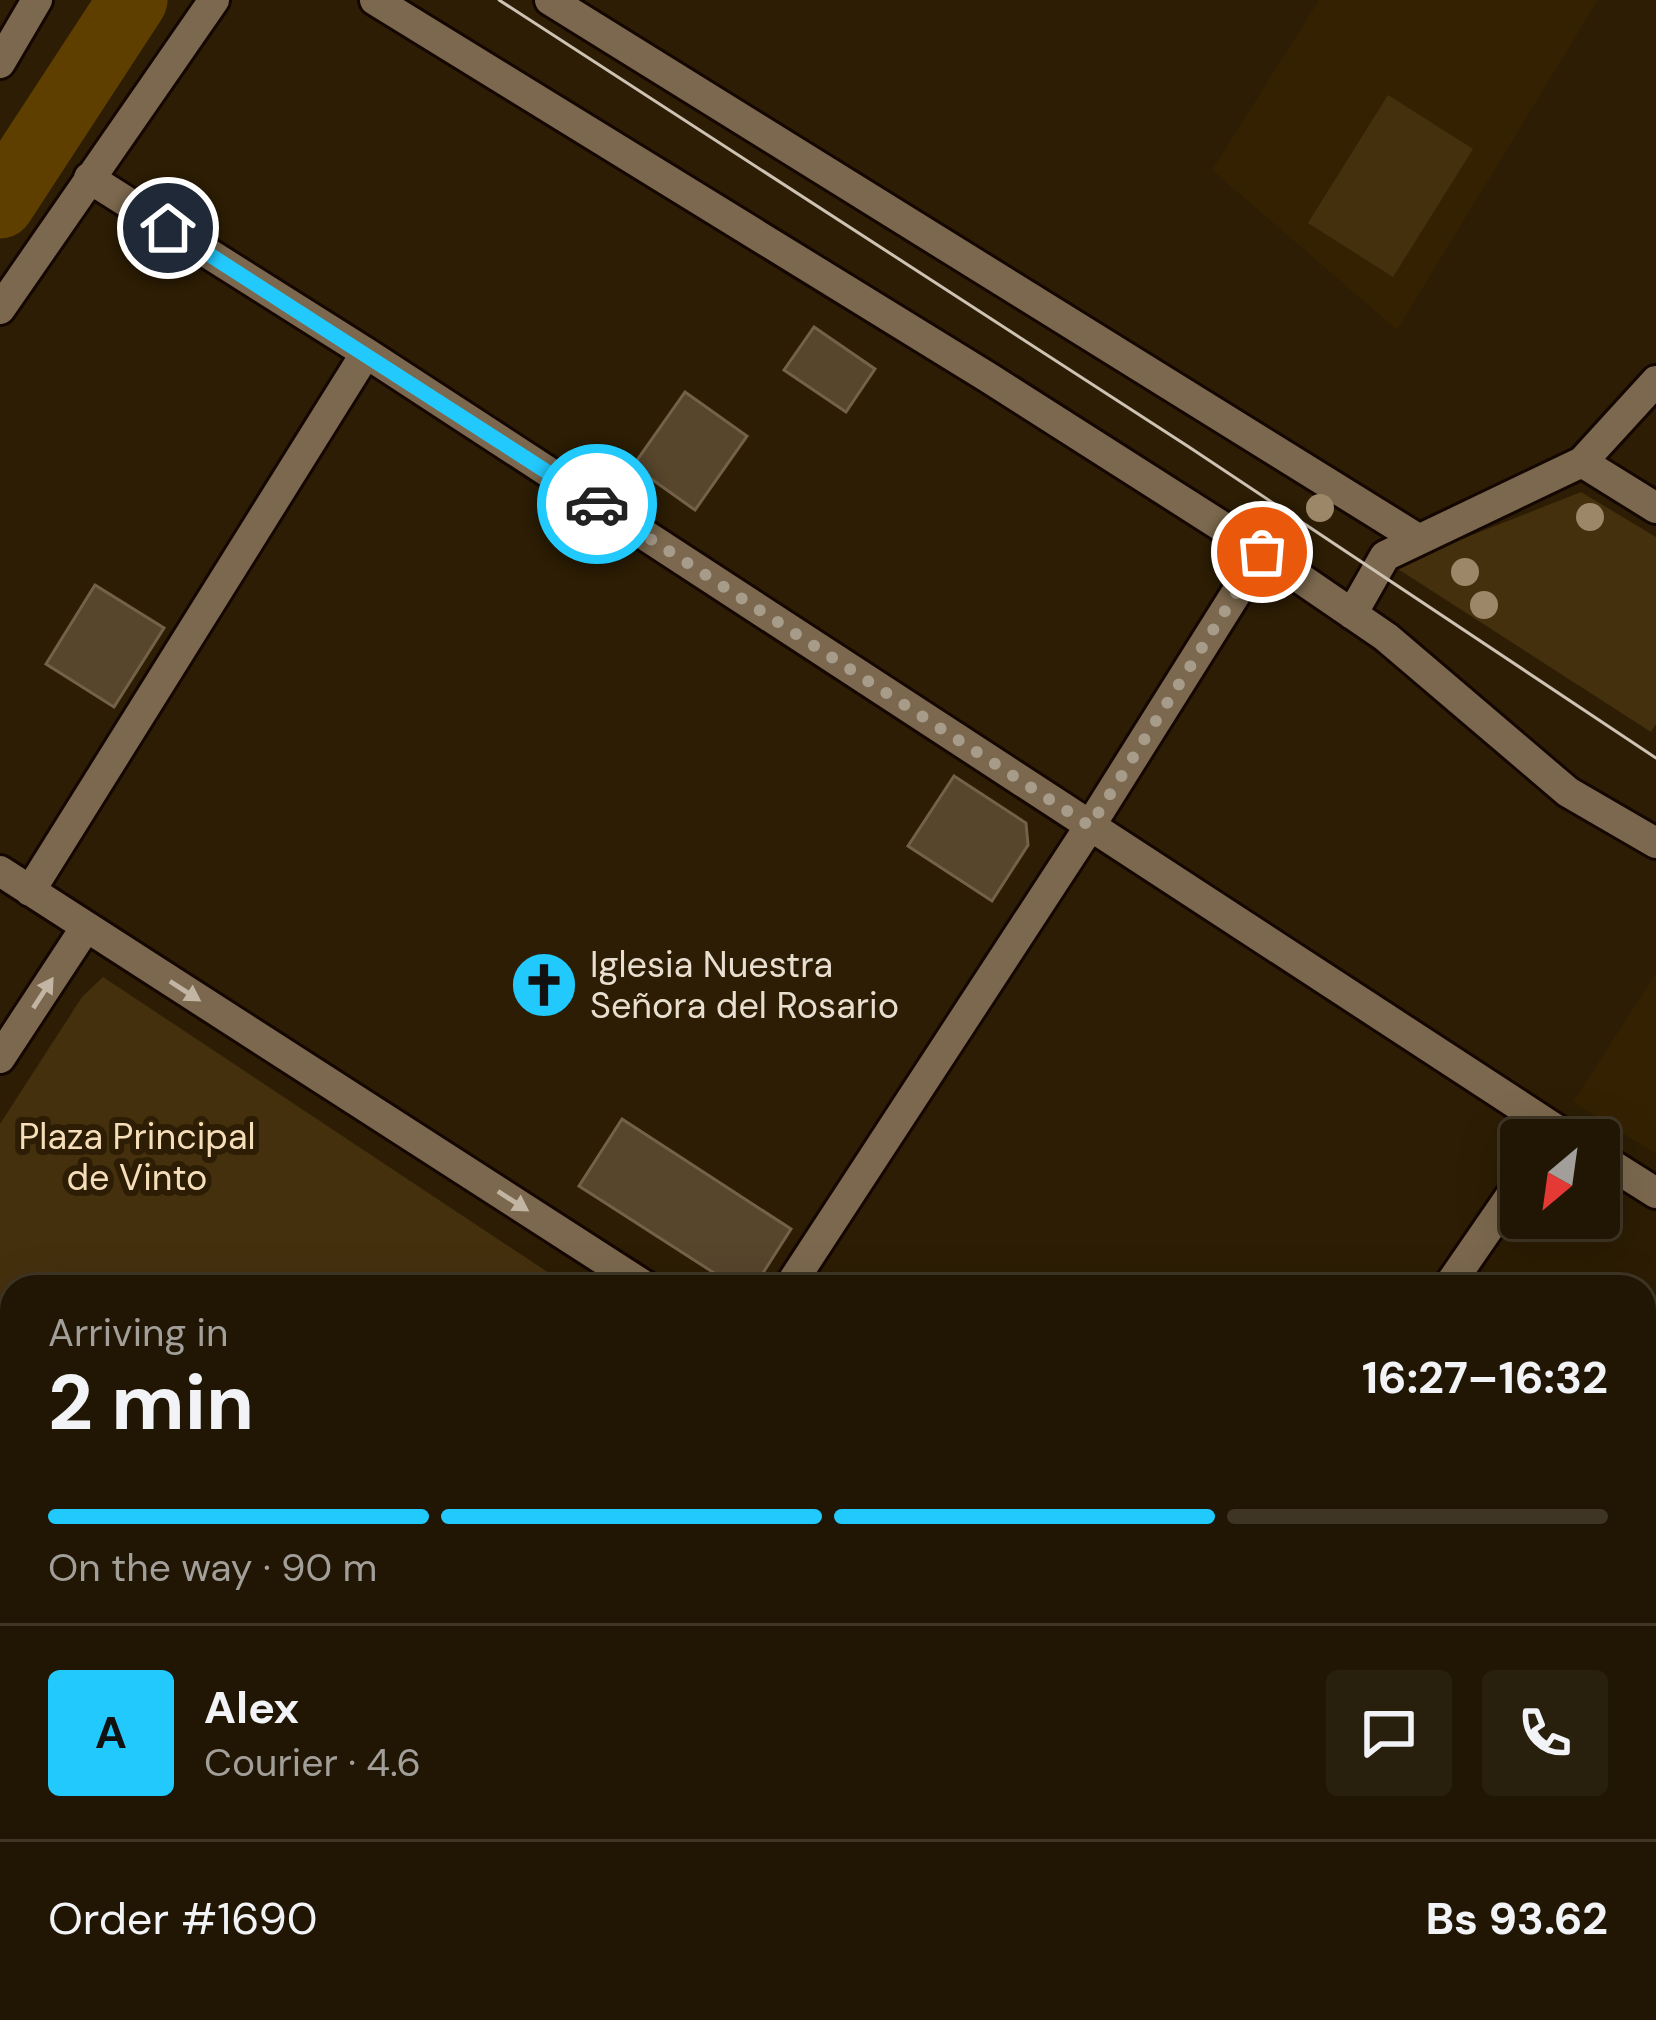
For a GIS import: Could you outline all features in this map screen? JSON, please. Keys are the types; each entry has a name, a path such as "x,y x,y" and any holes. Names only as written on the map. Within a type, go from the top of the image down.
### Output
{"street":[{"path":"0,63 37,0"},
{"path":"0,309 214,0"},
{"path":"375,0 1262,552 1386,637 1568,792 1656,843"},
{"path":"550,0 1418,538"},
{"path":"89,178 366,353 1532,1119"},
{"path":"30,892 366,353"},
{"path":"1352,614 1385,556 1582,462 1656,381"},
{"path":"1582,462 1656,508"},
{"path":"797,1275 1090,826 1262,552"},
{"path":"0,871 627,1275"},
{"path":"0,1058 86,928"},
{"path":"1620,1170 1656,1193"},
{"path":"1456,1275 1500,1211"}],"shaded area":[{"path":"1319,0 1598,0 1397,330 1212,170"},
{"path":"1656,973 1656,1154 1620,1131 1620,1119 1600,1119 1573,1102"}],"green space":[{"path":"1388,95 1473,149 1393,277 1308,223"},
{"path":"1581,492 1656,537 1656,724 1651,732 1398,569"},
{"name":"Plaza Principal de Vinto","path":"103,977 552,1275 0,1275 0,1124 82,997"}],"building":[{"path":"814,327 875,369 846,412 784,370"},
{"path":"685,392 747,436 695,510 633,466"},
{"path":"95,585 164,628 114,707 46,664"},
{"path":"954,776 1026,823 1028,845 992,901 908,846"},
{"path":"622,1119 791,1229 762,1275 717,1275 579,1186"}],"waterway":[{"path":"0,204 133,0"}],"tram line":[{"path":"499,0 1189,447 1656,758"}],"way so far":[{"path":"597,504 1090,826 1262,552"}],"place":[{"name":"Iglesia Nuestra Señora del Rosario","path":"544,985"}],"route":[{"path":"168,228 597,504"}]}
